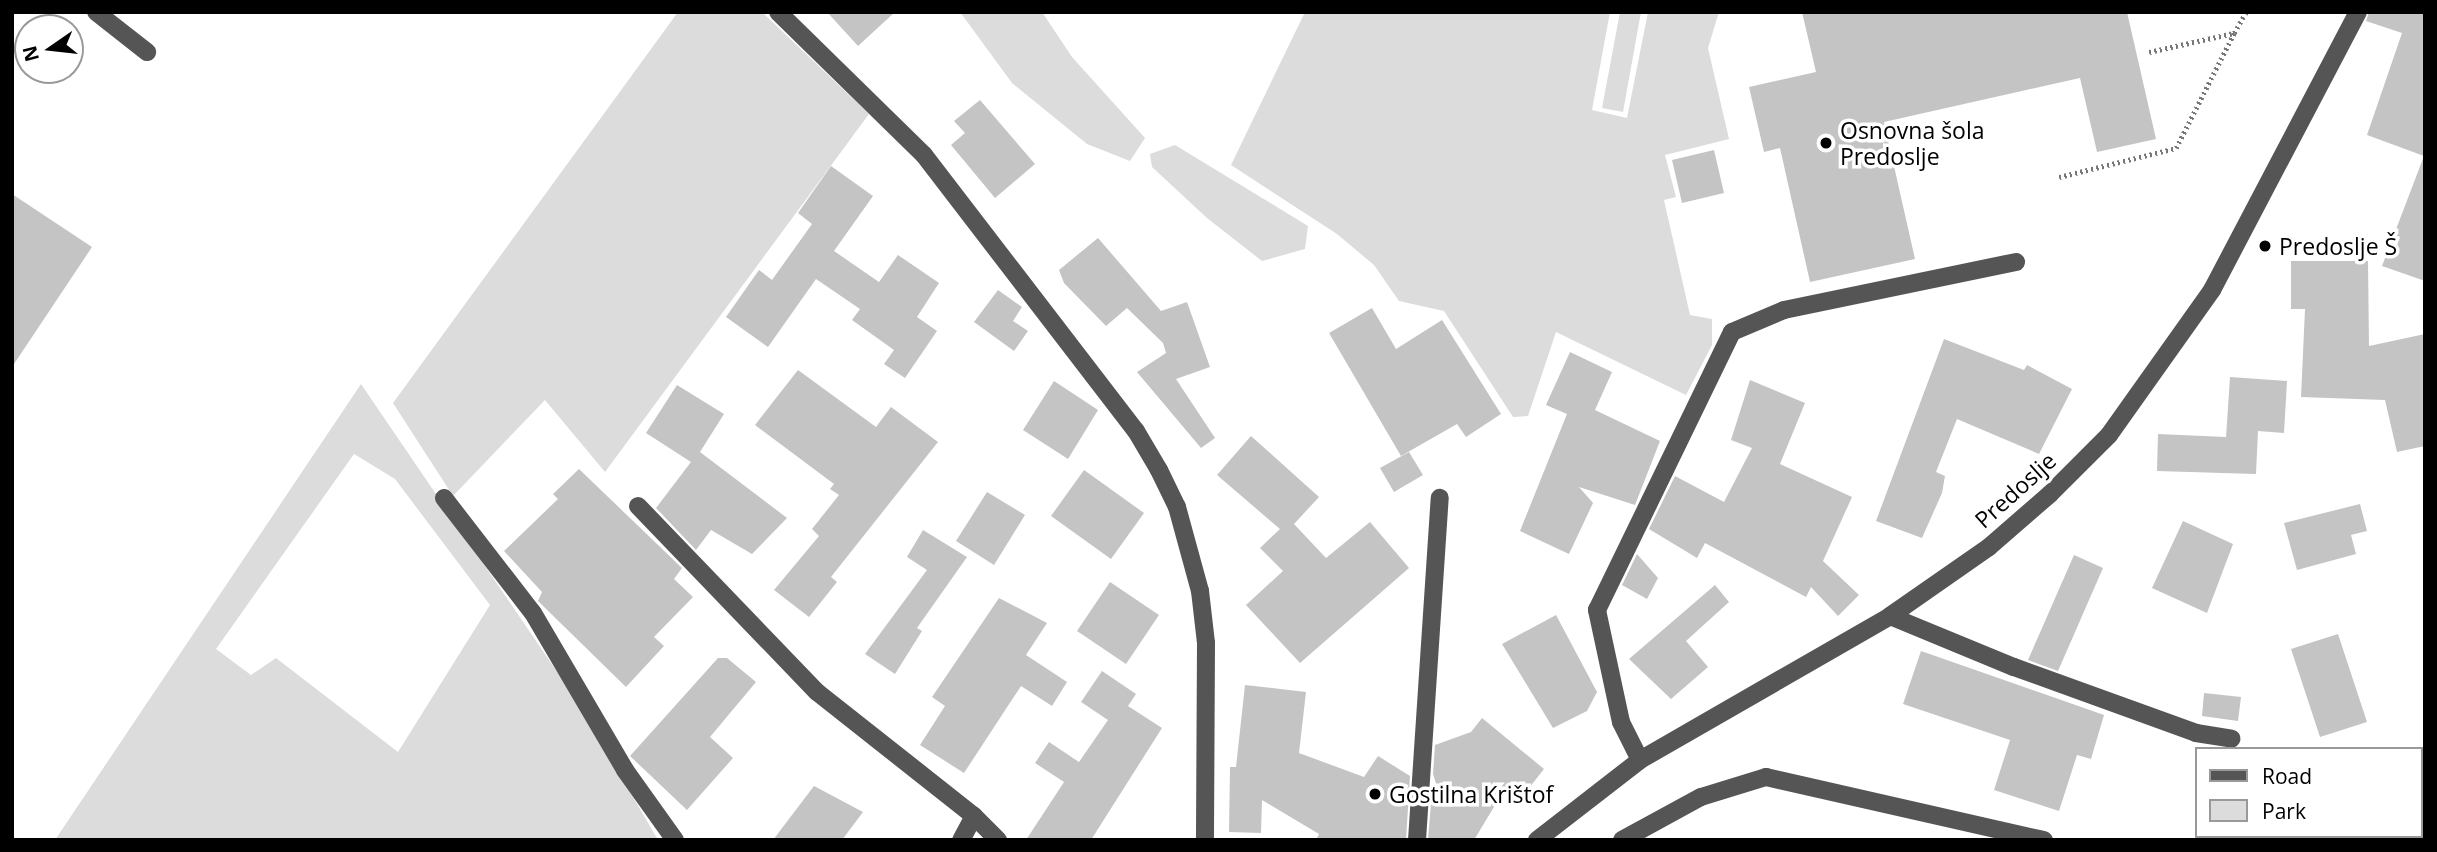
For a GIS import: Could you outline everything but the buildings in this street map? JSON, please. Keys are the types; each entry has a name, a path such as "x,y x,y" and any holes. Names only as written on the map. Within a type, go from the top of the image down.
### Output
{"street":[{"path":"96,12 148,52"},
{"path":"778,12 924,155 1120,410 1159,470 1177,507 1200,592 1205,840"},
{"name":"Predoslje","path":"1536,840 1640,760 1890,616 1989,547 2050,494 2150,382 2211,290 2358,12"},
{"path":"1640,760 1621,722 1597,610 1732,332 1784,310 2015,262"},
{"path":"444,498 533,613 625,770 675,840"},
{"path":"1417,840 1440,498"},
{"path":"638,506 817,692 974,816 998,840"},
{"path":"1890,616 2014,667 2196,733 2232,739"},
{"path":"1622,840 1701,797 1766,777 2045,840"},
{"path":"961,840 974,816"}],"path":[{"path":"2059,177 2176,148 2246,12"},
{"path":"2149,52 2234,33"}],"green space":[{"path":"678,12 762,12 869,114 605,472 545,400 453,496 393,403"},
{"path":"960,12 1042,12 1072,57 1145,138 1130,161 1087,144 1012,83"},
{"path":"1305,12 1610,12 1592,110 1627,118 1648,12 1719,12 1708,48 1729,139 1665,155 1676,197 1664,200 1690,315 1712,319 1712,345 1686,395 1556,332 1528,416 1513,417 1444,311 1399,301 1374,265 1337,234 1231,165"},
{"path":"1620,12 1641,12 1623,112 1602,108"},
{"path":"1175,145 1308,226 1305,249 1262,261 1207,218 1152,167 1150,154"},
{"path":"361,384 579,704 658,840 55,840","holes":["354,454 395,479 490,605 398,752 276,658 251,675 216,649"]}],"place":[{"name":"Osnovna šola Predoslje","path":"1826,143"},
{"name":"Predoslje Š","path":"2265,246"},
{"name":"Gostilna Krištof","path":"1375,794"}]}
